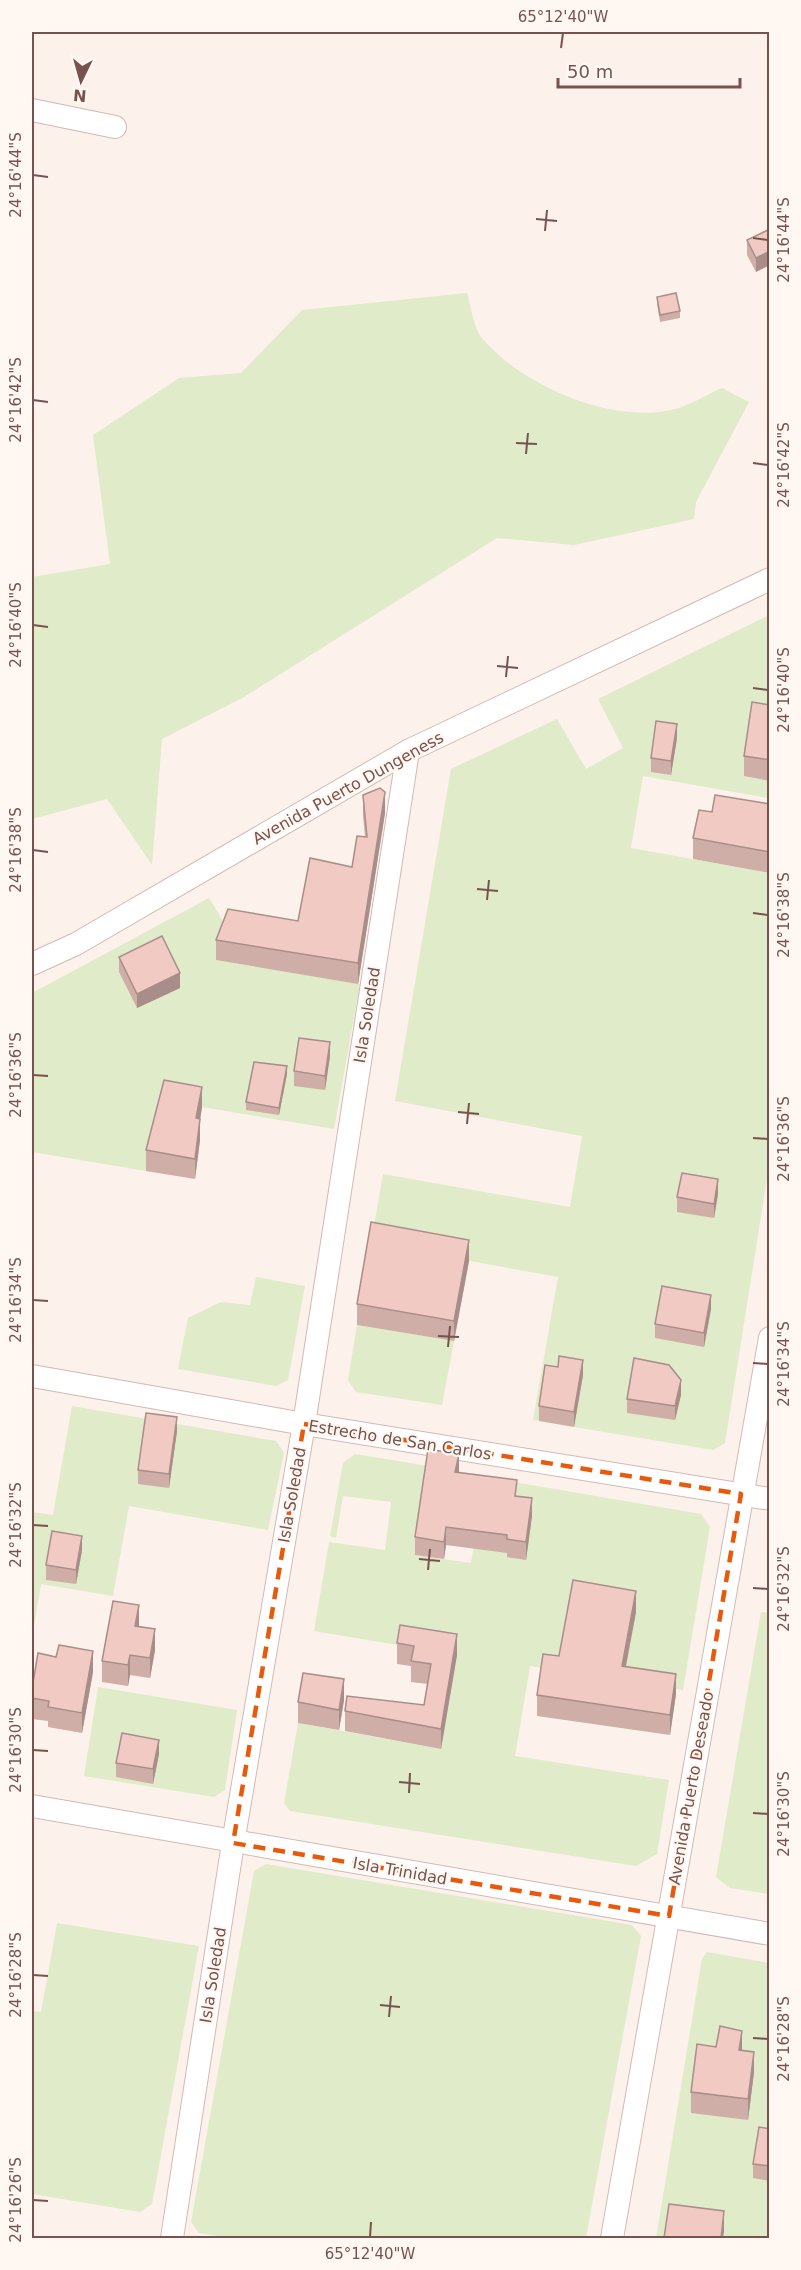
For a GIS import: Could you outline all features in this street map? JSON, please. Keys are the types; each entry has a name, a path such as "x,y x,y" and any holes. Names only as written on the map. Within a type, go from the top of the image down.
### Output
{"street":[{"path":"32,110 115,127"},
{"name":"Avenida Puerto Dungeness","path":"32,964 76,944 408,751 770,579"},
{"name":"Isla Soledad","path":"172,2238 233,1842 304,1424 408,751"},
{"name":"Avenida Puerto Deseado","path":"612,2238 770,1338"},
{"name":"Estrecho de San Carlos","path":"32,1376 304,1424 770,1499"},
{"name":"Isla Trinidad","path":"32,1806 770,1934"}],"highlighted area":[{"path":"304,1424 741,1494 669,1916 233,1843"}],"green space":[{"path":"467,293 474,322 481,337 518,370 567,396 621,411 647,413 678,408 722,388 749,402 696,502 694,519 574,545 497,538 244,697 162,739 152,865 107,799 32,819 32,577 110,564 93,435 179,378 241,373 302,310"},
{"path":"769,615 769,798 643,776 631,848 769,873 769,1166 725,1443 713,1450 574,1427 545,1380 539,1421 533,1420 558,1277 371,1243 383,1174 570,1207 582,1136 395,1101 451,769 557,719 586,769 623,748 598,699"},
{"path":"209,898 228,929 216,960 360,984 334,1129 165,1101 146,1171 32,1152 32,993"},
{"path":"256,1277 305,1286 288,1380 276,1386 178,1369 188,1318 221,1302 250,1305"},
{"path":"357,1325 454,1341 442,1405 356,1392 348,1380"},
{"path":"72,1406 276,1441 284,1453 268,1530 129,1506 113,1596 41,1584 32,1639 32,1512 53,1515"},
{"path":"355,1454 428,1466 416,1555 471,1563 485,1477 701,1514 710,1527 683,1690 530,1666 515,1756 669,1780 657,1854 636,1866 290,1811 284,1803 298,1723 441,1749 457,1655 314,1631 329,1542 385,1550 391,1502 343,1496 336,1538 330,1536 343,1463"},
{"path":"761,1612 770,1613 769,1894 730,1888 716,1877"},
{"path":"98,1687 237,1710 225,1790 214,1797 84,1776"},
{"path":"266,1864 632,1925 641,1936 586,2238 229,2238 199,2233 191,2222 254,1871"},
{"path":"57,1923 199,1946 152,2204 140,2212 32,2194 32,2011 41,2012"},
{"path":"707,1952 769,1963 769,2238 656,2238 702,1959"}],"building":[{"path":"770,229 770,251 756,258 747,240"},
{"path":"676,293 680,311 660,315 657,297"},
{"path":"752,702 770,705 770,760 744,756"},
{"path":"656,721 677,724 671,761 651,758"},
{"path":"380,788 385,792 358,963 216,940 228,909 298,921 310,858 352,867 357,836 367,837 363,795"},
{"path":"715,795 770,804 770,852 693,838 699,810 712,812"},
{"path":"162,936 180,973 137,994 119,957"},
{"path":"299,1038 330,1042 325,1076 294,1071"},
{"path":"254,1062 287,1066 279,1108 246,1102"},
{"path":"164,1080 202,1087 196,1118 200,1119 195,1159 146,1150"},
{"path":"682,1173 718,1179 714,1204 677,1197"},
{"path":"371,1222 469,1240 454,1321 357,1304"},
{"path":"662,1286 711,1295 704,1333 655,1324"},
{"path":"559,1356 583,1360 574,1412 539,1406 545,1365 558,1367"},
{"path":"634,1358 669,1365 681,1380 675,1406 627,1399"},
{"path":"146,1413 177,1417 169,1474 138,1470"},
{"path":"428,1449 459,1454 455,1472 517,1480 515,1496 532,1498 526,1542 507,1539 507,1535 446,1527 444,1542 415,1537"},
{"path":"52,1531 82,1536 76,1570 46,1565"},
{"path":"573,1580 636,1591 622,1666 676,1674 670,1715 537,1695 543,1654 559,1656"},
{"path":"113,1601 139,1605 135,1626 155,1629 150,1658 130,1655 128,1665 102,1661"},
{"path":"400,1625 457,1634 441,1729 345,1711 347,1696 424,1705 431,1664 411,1661 414,1646 397,1643"},
{"path":"59,1645 93,1651 82,1713 48,1707 49,1701 32,1698 38,1653 56,1657"},
{"path":"303,1673 344,1679 339,1710 298,1702"},
{"path":"122,1733 159,1740 153,1769 116,1763"},
{"path":"720,2026 742,2031 739,2050 754,2052 748,2099 691,2092 697,2044 716,2047"},
{"path":"759,2127 770,2129 770,2166 753,2164"},
{"path":"669,2204 724,2211 721,2238 664,2238"}]}
